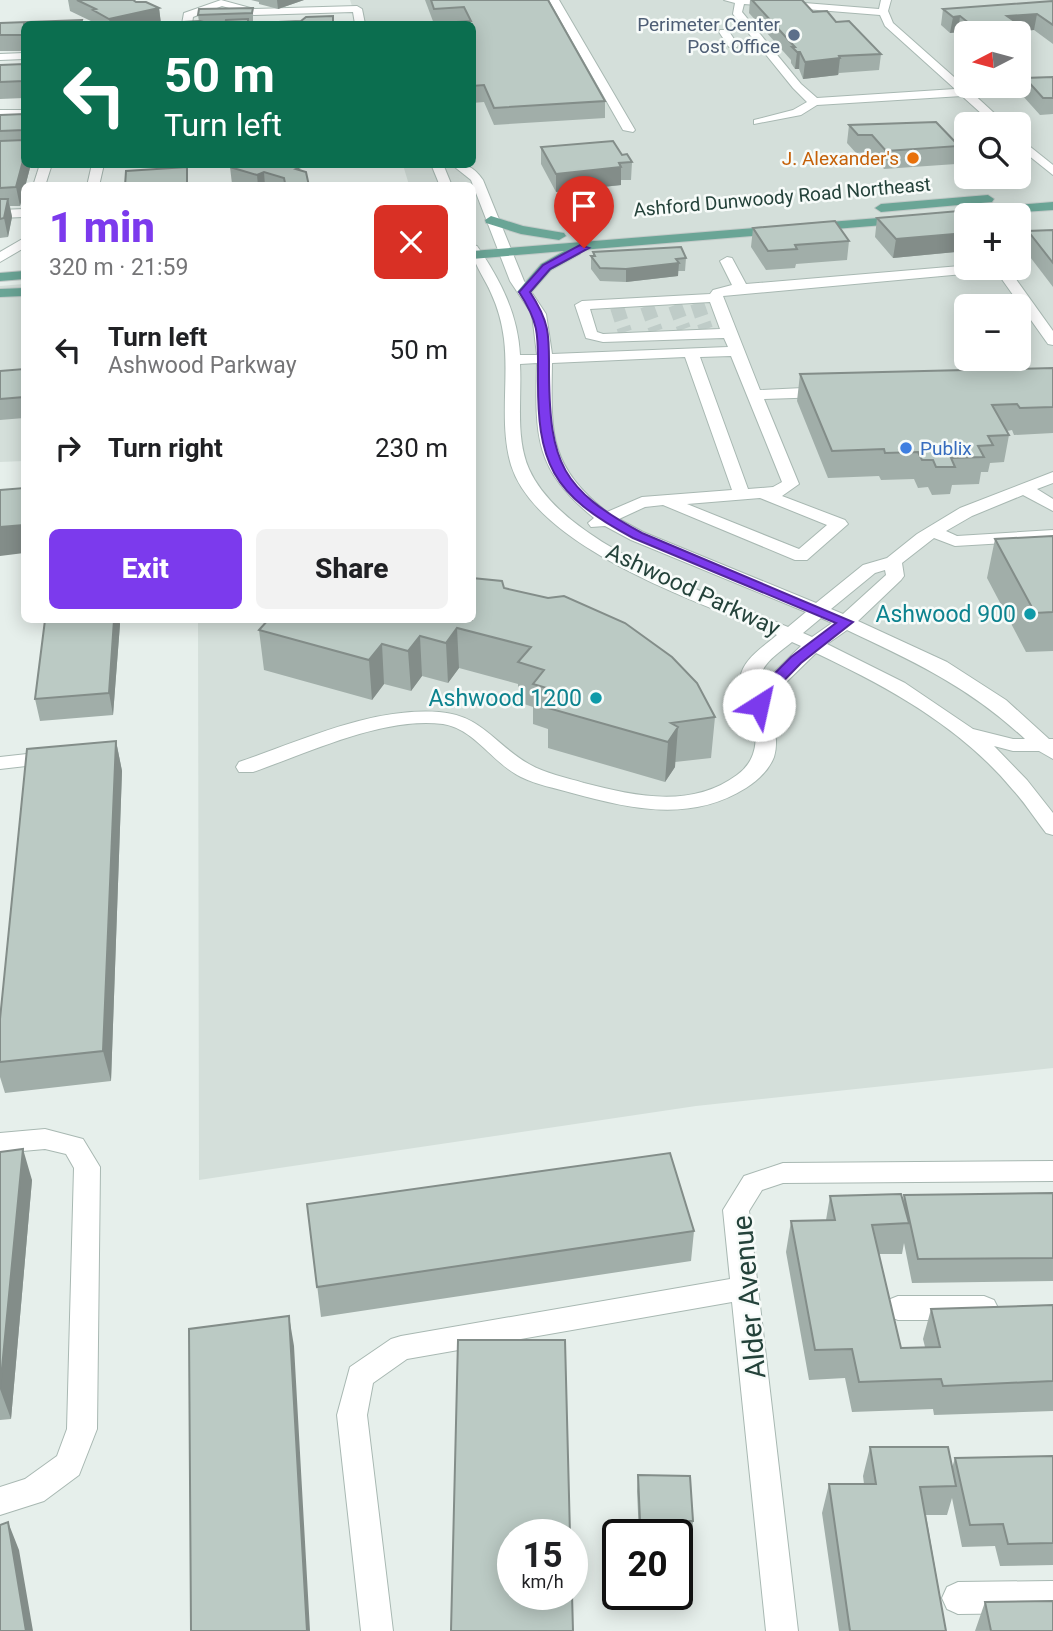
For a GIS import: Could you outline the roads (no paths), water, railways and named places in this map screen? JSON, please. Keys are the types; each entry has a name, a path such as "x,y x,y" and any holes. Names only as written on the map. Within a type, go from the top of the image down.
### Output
{"main road":[{"name":"Ashford Dunwoody Road Northeast","path":"476,251 559,236 1053,193"},
{"name":"Ashford Dunwoody Road Northeast","path":"502,247 584,248 1053,206"},
{"path":"491,220 521,230 559,236"},
{"path":"524,292 546,267 584,248"},
{"path":"0,277 21,275"},
{"path":"0,293 21,292"}],"street":[{"path":"554,0 629,130"},
{"path":"886,0 883,12 889,24 954,79"},
{"path":"814,102 797,86 737,12 734,1 883,12"},
{"path":"187,21 188,15 221,3 254,12 358,9 360,21"},
{"path":"724,32 733,45"},
{"path":"0,57 21,56"},
{"path":"758,122 797,113 814,102 954,88"},
{"path":"973,98 987,112"},
{"path":"981,107 988,98"},
{"path":"0,114 21,113"},
{"path":"1031,152 1053,171"},
{"name":"Ashwood Parkway","path":"464,168 477,180 502,247 524,292 539,314 545,360 543,422 549,452 558,471 586,503 606,519 637,536 909,650 966,681 999,704 1050,748"},
{"path":"0,214 21,213"},
{"path":"0,243 21,241"},
{"path":"0,258 21,243"},
{"name":"Ashwood Parkway","path":"476,254 490,273 509,325 513,438 517,463 530,488 548,508 578,533 626,564 874,672 922,700 967,732 1021,784 1053,828"},
{"path":"727,261 741,288"},
{"path":"730,332 657,333 603,338 591,335 582,305 696,301 715,298 718,293 741,288 877,278 902,272 954,270"},
{"path":"1010,280 1053,341"},
{"path":"578,533 642,502 777,492 791,484 715,298"},
{"path":"512,360 737,351"},
{"path":"691,354 742,495"},
{"path":"756,396 841,391"},
{"path":"246,767 382,724 416,717 438,718 476,729 507,759 533,774 626,801 653,805 702,800 730,789 758,766 766,747 758,698 751,692 749,675 761,658 869,569 893,562 934,531 966,512 1053,477"},
{"path":"1025,489 1053,506"},
{"path":"665,500 801,556 839,524 761,493"},
{"path":"934,531 955,541 1053,535"},
{"path":"758,698 813,645 846,622 895,576 893,562"},
{"path":"967,732 1013,745 1050,748"},
{"path":"0,763 75,755"},
{"path":"0,1143 44,1139 74,1146 87,1167 82,1429 68,1465 33,1491 0,1501"},
{"name":"Alder Avenue","path":"782,1631 736,1210 753,1183 782,1173 1053,1171"},
{"path":"377,1631 352,1415 360,1376 401,1348 745,1288"},
{"path":"898,1308 1014,1309"},
{"path":"958,1598 1053,1597"}],"tunnel":[{"path":"697,303 706,329"},
{"path":"675,305 684,329"},
{"path":"647,306 656,331"},
{"path":"617,307 625,332"}],"place":[{"name":"Perimeter Center Post Office","path":"794,35"},
{"name":"J. Alexander's","path":"913,158"},
{"name":"Publix","path":"906,448"},
{"name":"Ashwood 900","path":"1030,614"},
{"name":"Ashwood 1200","path":"596,698"}]}
